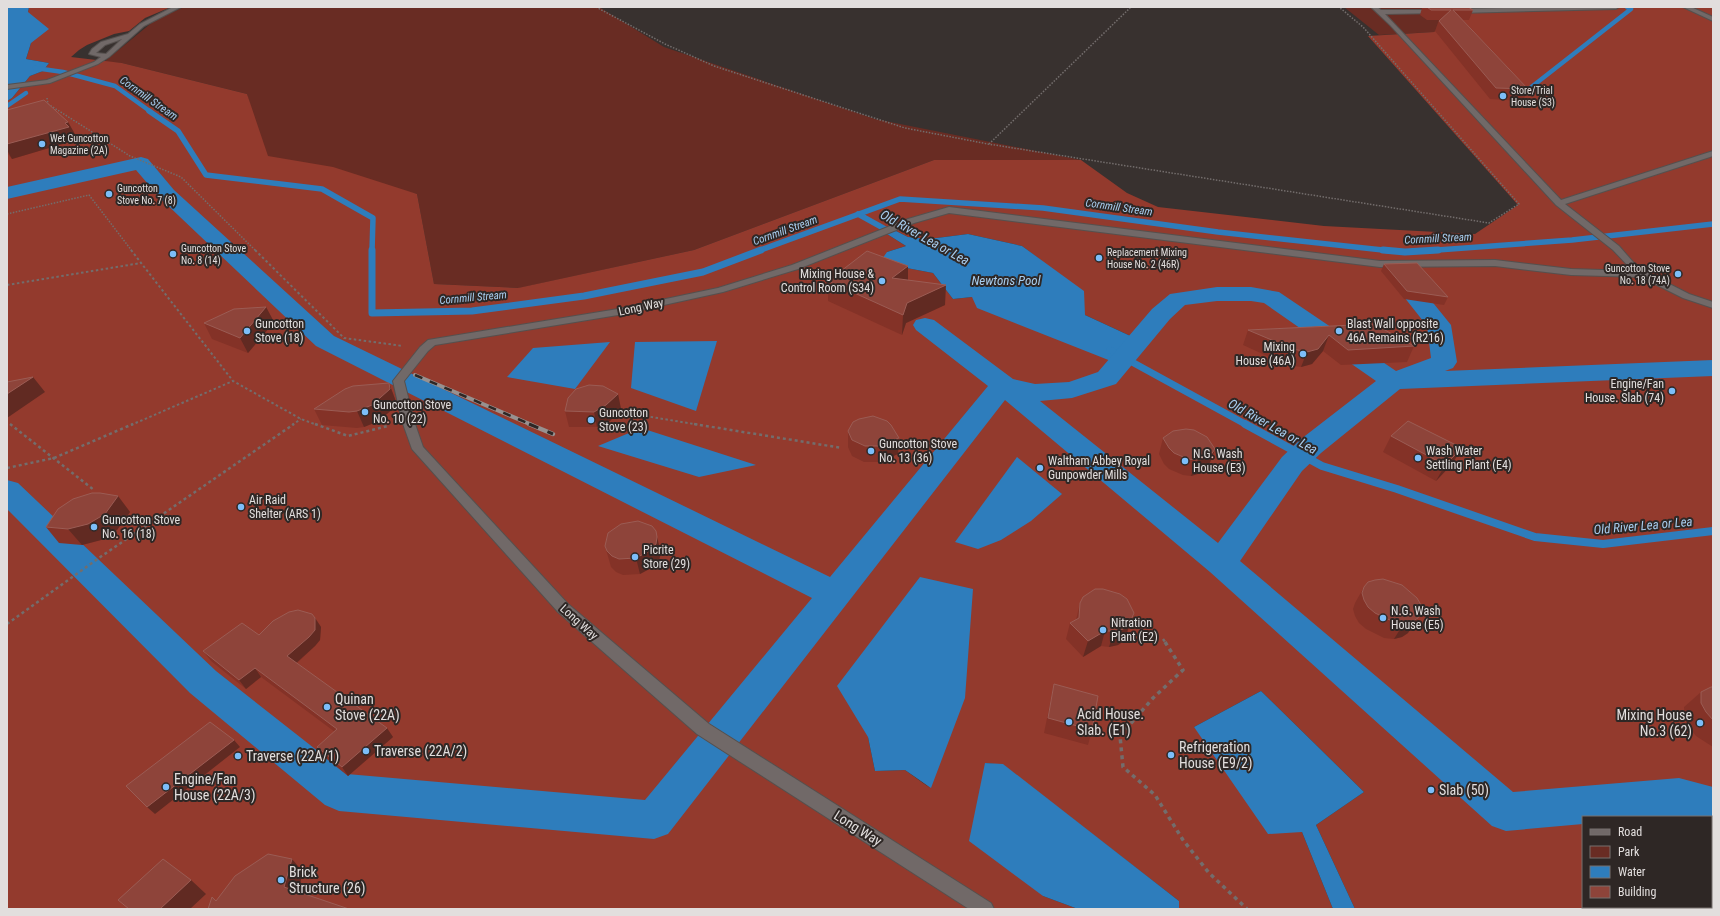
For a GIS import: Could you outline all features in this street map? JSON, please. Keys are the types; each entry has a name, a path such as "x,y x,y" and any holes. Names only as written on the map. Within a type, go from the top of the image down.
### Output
{"street":[{"path":"7,87 39,84 91,65 107,56 130,35 152,19 178,7"},
{"path":"1425,7 1431,11"},
{"path":"1454,11 1616,7"},
{"path":"1686,7 1713,19"},
{"path":"1377,9 1446,11"},
{"path":"1377,9 1559,203 1616,248 1630,264 1643,274 1686,296 1713,305"},
{"path":"107,56 92,54 94,49 101,45 130,35"},
{"path":"1559,203 1713,153"},
{"name":"Long Way","path":"985,909 703,729 563,608 418,449 408,421 401,377 424,349 432,342 618,312 720,290 795,267 911,221 949,210 1380,264 1496,263 1571,272 1643,274"}],"path":[{"path":"596,7 665,44 714,66 905,128 988,144 1489,223 1519,204 1363,27 1339,7"},
{"path":"988,144 1132,7"},
{"path":"46,93 48,104 130,156 181,177 344,338 424,349"},
{"path":"7,214 89,195 232,381 301,419 348,436 408,421"},
{"path":"7,285 142,263"},
{"path":"7,468 54,458 232,381"},
{"path":"621,412 842,448"},
{"path":"7,624 96,560 301,419"},
{"path":"10,424 94,490"},
{"path":"1163,639 1183,670 1153,698 1120,736 1123,767 1155,795 1183,840 1209,874 1247,909"}],"green space":[{"path":"184,7 599,7 664,47 875,119 1081,160 934,160 694,250 519,288 434,284 417,194 264,159 247,94 122,63 104,62 155,20"},
{"path":"1344,7 1531,7 1465,12 1435,32 1379,35"}],"shaded area":[{"path":"29,7 171,7 145,18 129,31 114,34 87,45 71,57 122,63 247,94 268,156 333,167 417,194 434,284 518,288 694,250 934,160 1081,160 1127,193 1158,207 1324,226 1475,234 1518,205 1368,36 1434,32 1465,12 1531,7 1713,7 1713,909 1355,909 1316,825 1364,792 1261,691 1194,727 1302,832 1333,909 1179,909 1179,901 1003,765 985,763 1043,896 1078,909 7,909 7,101 12,98 30,76 43,71 49,63 26,59 31,43 28,12","holes":["896,231 908,237 929,239 968,234 1022,246 1042,261 1085,315 1137,339 972,297 953,299 933,273 891,265 887,252 906,246 887,234","868,737 930,788 905,770 875,771"]}],"water":[{"path":"7,7 29,7 28,12 49,29 31,43 26,59 49,63 43,71 30,76 12,98 7,101"},
{"name":"Newtons Pool","path":"896,231 908,237 929,239 968,234 1022,246 1084,291 1085,315 1137,339 1111,361 977,308 972,297 953,299 933,273 891,265 882,259 887,252 906,246 887,234"},
{"path":"717,341 696,411 631,388 635,342"},
{"path":"610,342 575,389 507,377 533,348"},
{"path":"641,428 756,465 699,477 598,446"},
{"path":"1017,457 1062,494 1031,521 1001,540 978,549 955,542"},
{"path":"920,577 973,589 965,698 931,788 905,770 875,771 868,737 837,686"},
{"path":"1261,691 1364,792 1316,825 1355,909 1333,909 1302,832 1268,834 1194,727"},
{"path":"985,763 1003,764 1179,901 1179,909 1078,909 1043,896 969,841"}],"building":[{"path":"1427,7 1468,7 1473,10 1453,10 1528,89 1496,88 1439,21 1451,10 1431,10"},
{"path":"44,100 68,122 65,123 69,127 7,144 7,110"},
{"path":"867,251 908,266 892,278 946,285 907,303 903,315 828,281"},
{"path":"1417,263 1448,297 1407,291 1384,264"},
{"path":"266,307 240,338 204,323 234,309"},
{"path":"1374,324 1414,346 1348,350 1329,335 1318,349 1307,352 1293,349 1248,330"},
{"path":"33,377 7,394 7,382"},
{"path":"389,383 390,389 372,405 357,411 349,412 314,409 345,389 353,386"},
{"path":"589,385 603,386 618,394 606,405 594,412 565,411 568,398 576,389"},
{"path":"873,416 887,421 899,438 880,446 865,446 852,440 848,431 853,422"},
{"path":"1408,421 1462,448 1445,465 1391,436"},
{"path":"1186,429 1194,430 1207,437 1215,449 1210,456 1197,460 1188,459 1174,453 1169,448 1163,438 1173,431"},
{"path":"92,493 118,496 105,514 88,524 68,529 46,527 58,509 73,499"},
{"path":"638,521 652,526 656,531 656,544 651,550 636,558 619,559 612,556 607,551 605,546 608,533 621,524"},
{"path":"1383,579 1402,585 1417,598 1421,605 1421,612 1418,618 1412,622 1394,622 1375,613 1368,607 1362,593 1364,587 1368,582"},
{"path":"1095,589 1103,589 1120,594 1127,599 1134,613 1129,625 1123,629 1105,631 1088,641 1070,623 1079,618 1080,603 1083,597"},
{"path":"298,610 312,614 315,618 315,630 287,656 387,728 342,767 317,747 337,729 255,668 239,680 203,651 242,623 259,635 273,621 289,612"},
{"path":"1054,684 1098,696 1092,730 1048,718"},
{"path":"1713,687 1713,720 1701,703 1701,692"},
{"path":"210,722 234,740 147,807 126,786"},
{"path":"268,854 292,859 284,887 349,909 208,909 212,897 216,901 235,876"},
{"path":"163,859 191,880 160,909 129,909 118,900"}],"waterway":[{"path":"1525,92 1631,9 1627,7"},
{"name":"Cornmill Stream","path":"35,68 63,72 115,86 151,112"},
{"path":"7,106 26,93"},
{"name":"Cornmill Stream","path":"149,111 178,131 206,175 322,189 373,218 372,251"},
{"path":"7,193 141,163 167,194 325,341 833,593"},
{"name":"Cornmill Stream","path":"858,214 900,199 1043,208 1218,232 1392,251"},
{"name":"Cornmill Stream","path":"758,251 858,214"},
{"name":"Old River Lea or Lea","path":"858,214 894,234"},
{"name":"Cornmill Stream","path":"1435,250 1572,240 1713,224"},
{"name":"Cornmill Stream","path":"372,251 372,313 472,311 584,296 703,272 761,250"},
{"name":"Cornmill Stream","path":"1383,250 1405,252 1435,250"},
{"name":"Cornmill Stream","path":"1424,251 1435,250"},
{"path":"1393,381 1444,362 1439,325 1405,283"},
{"path":"1006,386 1035,393 1072,390 1107,378 1161,314 1178,299 1217,294 1251,294 1271,297 1393,381"},
{"path":"925,325 1003,385"},
{"name":"Old River Lea or Lea","path":"1110,350 1247,425"},
{"path":"1393,381 1713,368"},
{"path":"1221,563 1292,464 1311,446 1393,381"},
{"path":"7,491 203,682 339,792 654,820 1003,385"},
{"path":"1003,385 1221,563"},
{"name":"Old River Lea or Lea","path":"1245,424 1322,466 1397,489 1535,537 1603,544 1713,531"},
{"path":"1221,563 1506,812 1679,797 1713,806"}],"railway":[{"path":"415,375 532,425"},
{"path":"529,424 553,434"}],"place":[{"name":"Store/Trial House (S3)","path":"1503,96"},
{"name":"Wet Guncotton Magazine (2A)","path":"42,144"},
{"name":"Guncotton Stove No. 7 (8)","path":"109,194"},
{"name":"Guncotton Stove No. 8 (14)","path":"173,254"},
{"name":"Replacement Mixing House No. 2 (46R)","path":"1099,258"},
{"name":"Guncotton Stove No. 18 (74A)","path":"1678,274"},
{"name":"Mixing House & Control Room (S34)","path":"882,281"},
{"name":"Guncotton Stove (18)","path":"247,331"},
{"name":"Blast Wall opposite 46A Remains (R216)","path":"1339,331"},
{"name":"Mixing House (46A)","path":"1303,354"},
{"name":"Engine/Fan House. Slab (74)","path":"1672,391"},
{"name":"Guncotton Stove No. 10 (22)","path":"365,412"},
{"name":"Guncotton Stove (23)","path":"591,420"},
{"name":"Guncotton Stove No. 13 (36)","path":"871,451"},
{"name":"Wash Water Settling Plant (E4)","path":"1418,458"},
{"name":"N.G. Wash House (E3)","path":"1185,461"},
{"name":"Waltham Abbey Royal Gunpowder Mills","path":"1040,468"},
{"name":"Air Raid Shelter (ARS 1)","path":"241,507"},
{"name":"Guncotton Stove No. 16 (18)","path":"94,527"},
{"name":"Picrite Store (29)","path":"635,557"},
{"name":"N.G. Wash House (E5)","path":"1383,618"},
{"name":"Nitration Plant (E2)","path":"1103,630"},
{"name":"Quinan Stove (22A)","path":"327,707"},
{"name":"Acid House. Slab. (E1)","path":"1069,722"},
{"name":"Mixing House No.3 (62)","path":"1700,723"},
{"name":"Traverse (22A/2)","path":"366,751"},
{"name":"Refrigeration House (E9/2)","path":"1171,755"},
{"name":"Traverse (22A/1)","path":"238,756"},
{"name":"Engine/Fan House (22A/3)","path":"166,787"},
{"name":"Slab (50)","path":"1431,790"},
{"name":"Brick Structure (26)","path":"281,880"}]}
